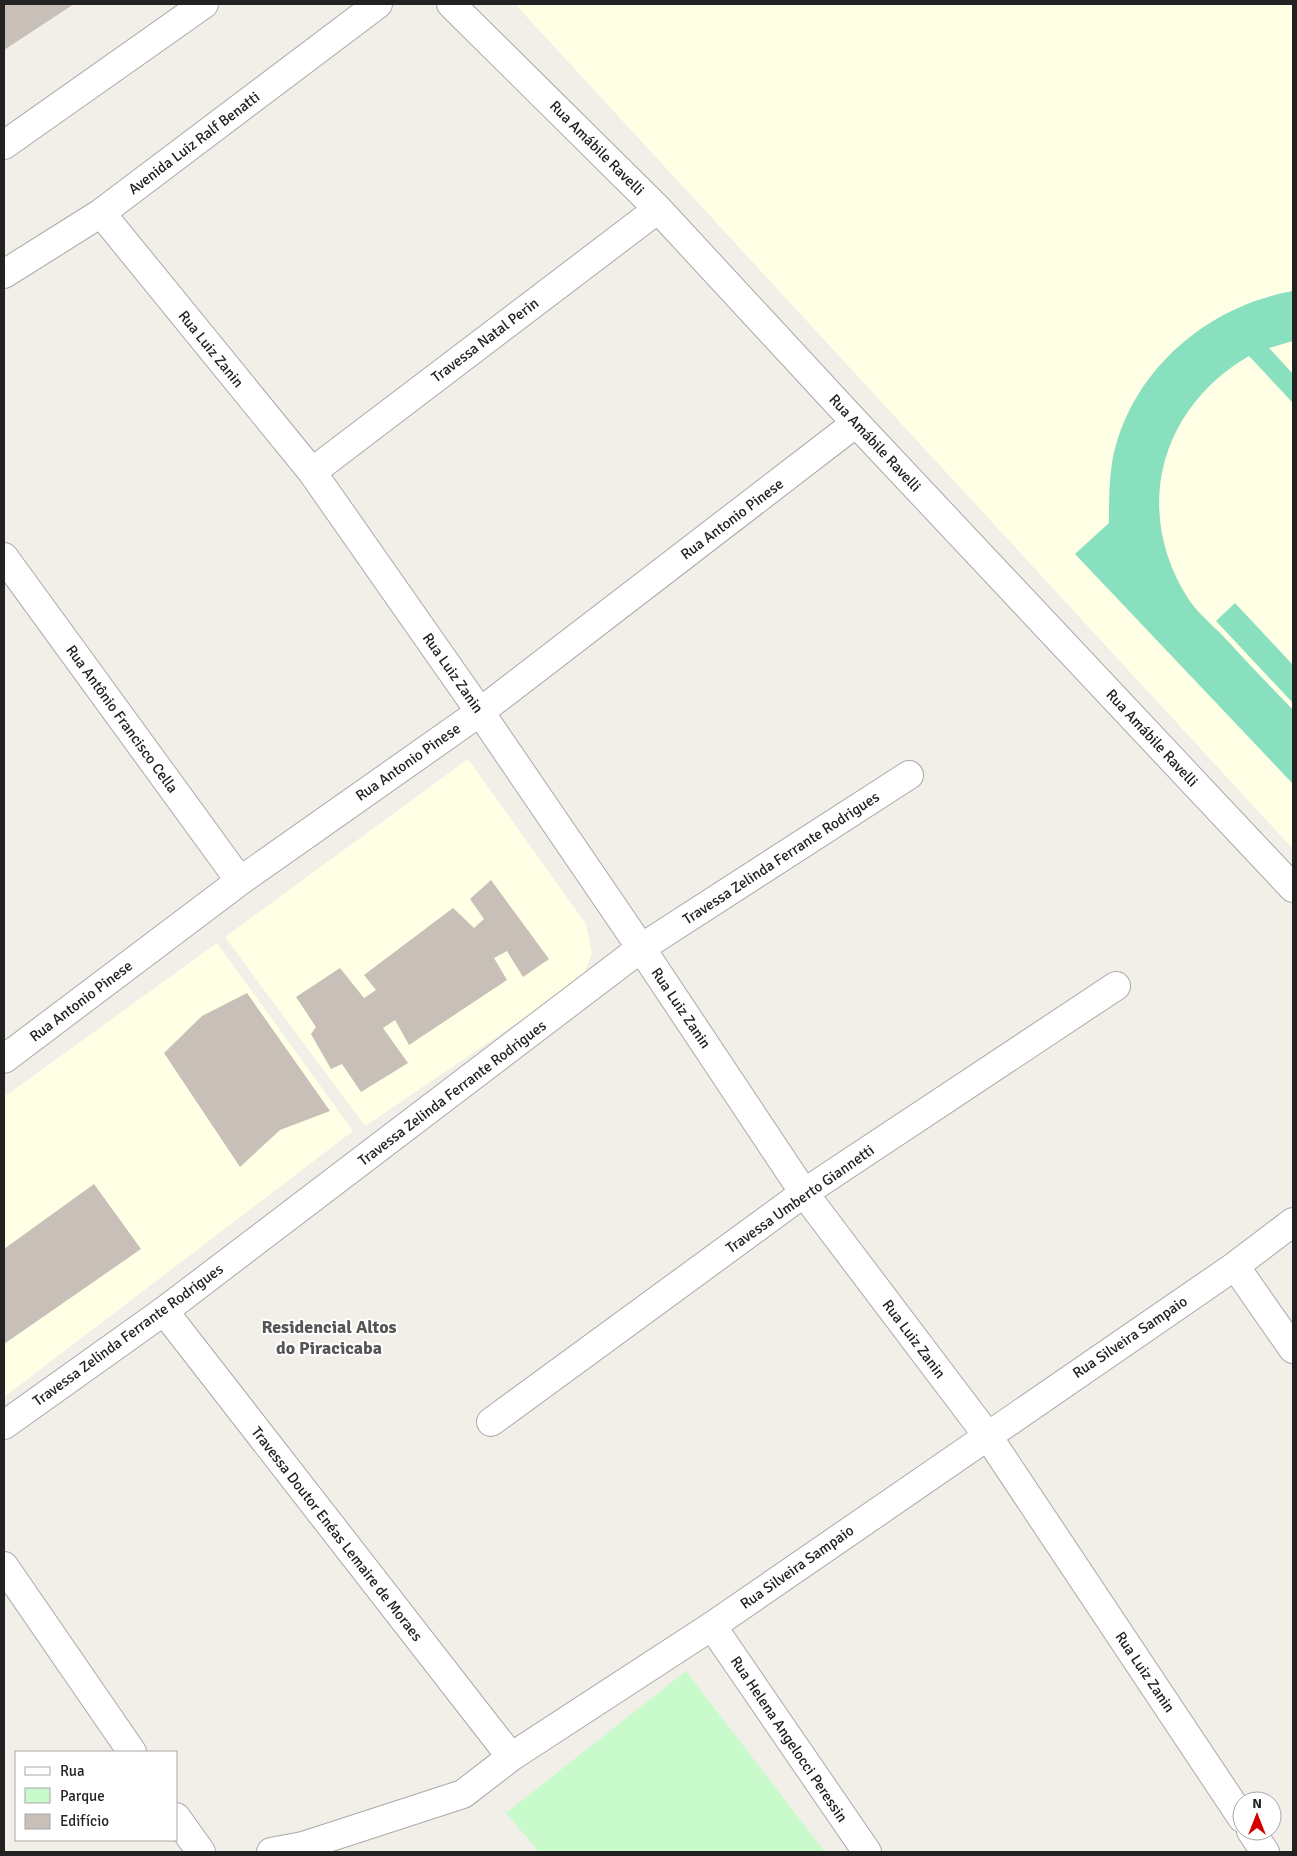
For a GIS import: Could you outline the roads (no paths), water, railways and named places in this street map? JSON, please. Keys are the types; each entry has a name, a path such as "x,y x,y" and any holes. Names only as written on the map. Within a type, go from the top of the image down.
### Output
{"street":[{"path":"4,145 204,4"},
{"name":"Avenida Luiz Ralf Benatti","path":"4,274 101,213 378,4"},
{"name":"Rua Amábile Ravelli","path":"451,4 658,208 856,424 1293,888"},
{"name":"Travessa Natal Perin","path":"312,472 658,208"},
{"name":"Rua Luiz Zanin","path":"101,213 312,472 480,712 641,948 804,1193 987,1435 1232,1803"},
{"name":"Rua Antonio Pinese","path":"8,1048 240,881 480,712 856,424"},
{"name":"Rua Antônio Francisco Cella","path":"4,557 240,881"},
{"name":"Travessa Zelinda Ferrante Rodrigues","path":"4,1425 164,1311 641,948 909,774"},
{"name":"Travessa Umberto Giannetti","path":"491,1422 804,1193 1116,986"},
{"name":"Rua Silveira Sampaio","path":"271,1852 302,1846 463,1794 511,1757 712,1626 1235,1266 1293,1222"},
{"path":"1235,1266 1293,1349"},
{"name":"Travessa Doutor Enéas Lemaire de Moraes","path":"164,1311 511,1757"},
{"path":"4,1566 131,1751"},
{"name":"Rua Helena Angelocci Peressin","path":"712,1626 867,1852"},
{"path":"178,1819 201,1852"},
{"path":"1258,1841 1265,1852"}],"district":[{"name":"Residencial Altos do Piracicaba","path":"329,1337"}]}
